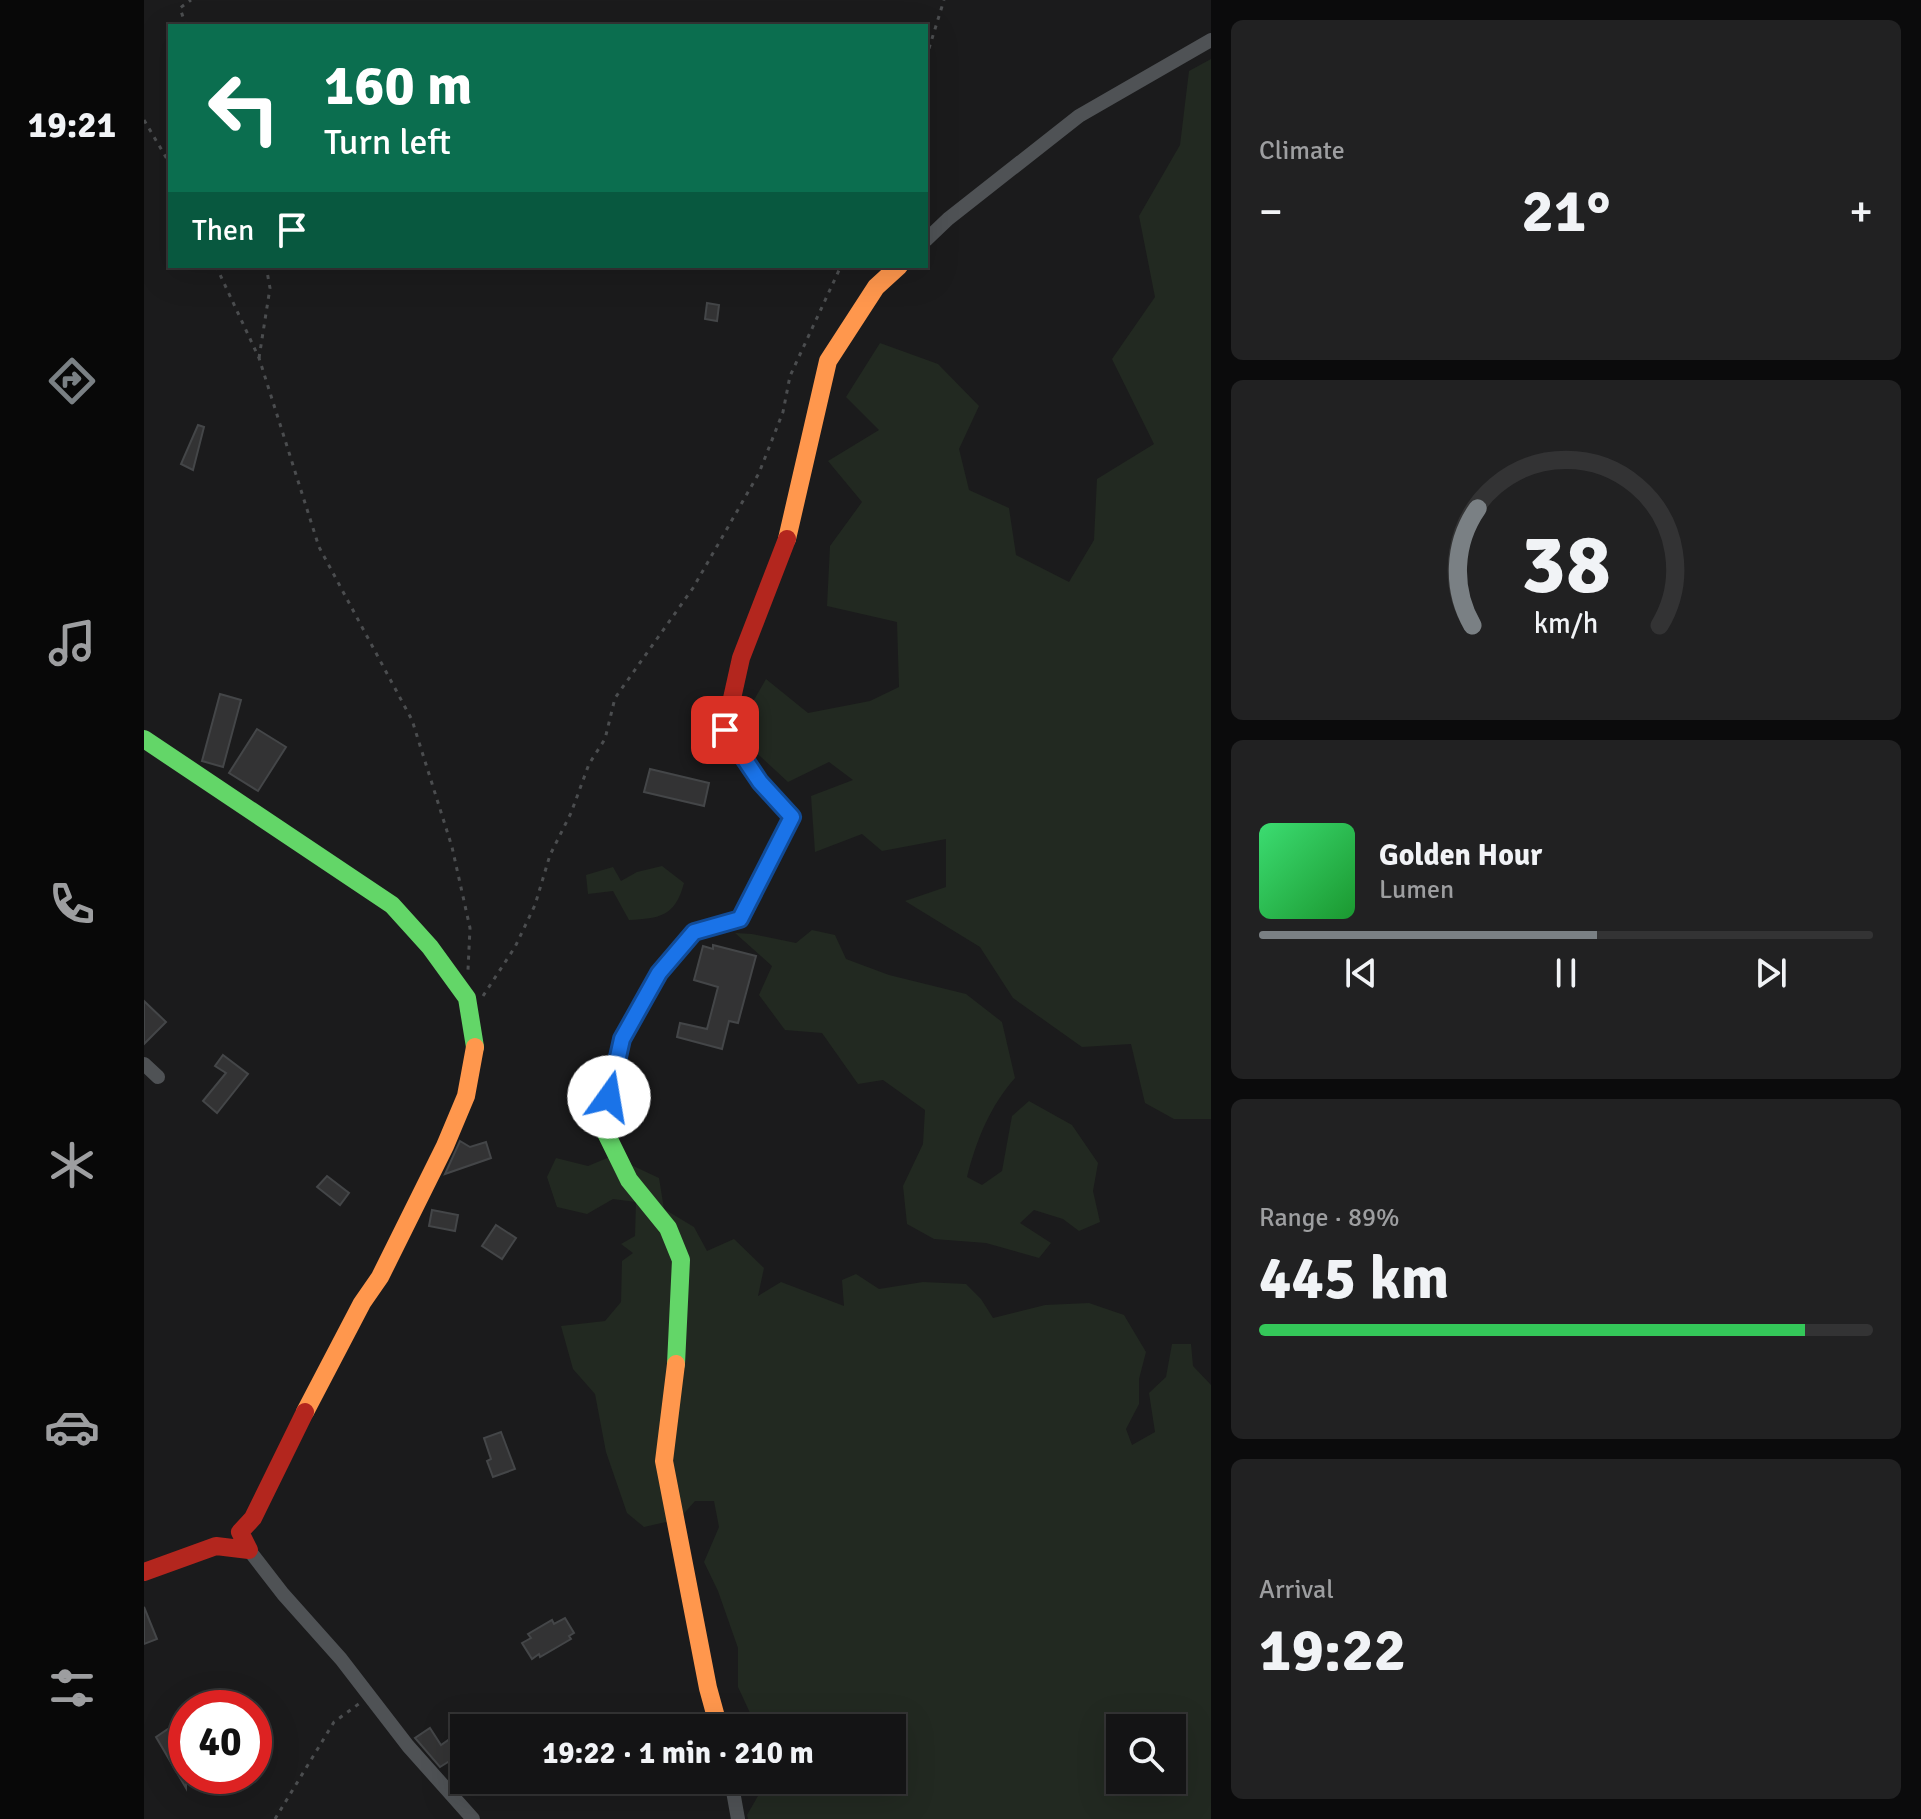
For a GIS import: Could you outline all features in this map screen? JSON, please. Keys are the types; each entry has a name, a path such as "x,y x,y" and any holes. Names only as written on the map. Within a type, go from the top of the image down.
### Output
{"street":[{"path":"928,238 1079,116 1211,40"},
{"path":"715,1714 664,1461 676,1365 681,1260 668,1228 629,1180 602,1125 622,1039 659,973 694,932 740,919 792,817 760,782 725,730 741,658 787,539 828,361 876,287 897,268"},
{"path":"144,739 392,905 430,947 467,998 475,1049 466,1096 415,1210 316,1389 253,1518 240,1532 249,1550 408,1746 473,1819"},
{"path":"144,1064 158,1077"},
{"path":"144,1572 216,1546 249,1550"},
{"path":"734,1794 738,1819"}],"path":[{"path":"185,24 180,8 191,0"},
{"path":"928,52 944,0"},
{"path":"144,120 168,161"},
{"path":"217,268 259,358 319,547 412,720 452,847 470,928 468,970"},
{"path":"259,358 270,288 266,268"},
{"path":"471,1016 515,947 535,905 550,855 571,813 589,764 605,739 615,698 693,588 759,473 783,412 790,376 840,268"},
{"path":"275,1819 334,1722 369,1696"}],"shaded area":[{"path":"1211,59 1211,1119 1174,1119 1145,1103 1131,1044 1082,1047 1013,998 980,947 905,901 946,887 946,839 882,851 862,834 815,852 811,796 853,780 829,762 788,782 735,733 766,679 808,713 870,701 899,687 897,622 827,606 830,546 862,502 828,461 879,430 846,397 880,343 938,364 979,406 959,449 969,490 1009,508 1016,555 1069,582 1094,540 1097,479 1154,444 1112,359 1155,297 1139,216 1180,145 1189,71"},
{"path":"662,866 684,883 676,903 665,914 629,920 613,891 588,894 586,875 613,867 621,881 637,872"},
{"path":"812,930 835,935 846,959 889,975 966,994 1002,1022 1015,1078 985,1124 967,1177 982,1185 1002,1171 1012,1116 1029,1101 1072,1125 1098,1163 1093,1191 1100,1222 1079,1231 1063,1219 1034,1210 1020,1223 1051,1243 1039,1258 986,1243 934,1239 907,1224 903,1186 923,1144 925,1110 883,1080 858,1084 822,1033 785,1030 759,995 772,966 735,933 796,943"},
{"path":"612,1156 659,1178 664,1209 694,1227 707,1251 734,1239 764,1268 758,1296 781,1282 844,1306 842,1280 856,1274 879,1289 923,1282 966,1284 981,1299 993,1318 1045,1305 1089,1303 1124,1315 1146,1352 1139,1379 1139,1404 1126,1429 1132,1445 1155,1432 1149,1393 1166,1377 1172,1344 1191,1344 1193,1366 1211,1385 1211,1819 748,1819 747,1815 759,1794 906,1794 906,1714 751,1714 738,1687 738,1648 704,1562 719,1527 714,1501 695,1501 679,1519 644,1527 627,1513 606,1452 595,1394 573,1369 561,1326 605,1321 621,1302 622,1261 633,1253 621,1244 635,1236 636,1202 613,1199 587,1214 557,1207 547,1177 556,1158 588,1166"}],"building":[{"path":"707,303 719,305 717,321 705,319"},
{"path":"198,425 204,427 193,470 181,464"},
{"path":"220,694 241,700 223,767 202,761"},
{"path":"257,729 286,747 258,791 229,773"},
{"path":"650,769 709,783 704,806 644,792"},
{"path":"713,945 756,956 738,1023 729,1021 722,1049 677,1037 680,1023 707,1029 718,987 694,980 703,946 713,949"},
{"path":"144,1001 166,1022 144,1044"},
{"path":"223,1055 248,1074 217,1113 203,1101 226,1073 215,1066"},
{"path":"460,1141 470,1147 486,1142 491,1158 445,1174"},
{"path":"327,1176 349,1193 340,1205 317,1187"},
{"path":"432,1210 458,1215 455,1231 429,1226"},
{"path":"496,1225 516,1238 502,1259 482,1246"},
{"path":"501,1432 515,1469 493,1477 484,1438"},
{"path":"144,1607 157,1639 144,1644"},
{"path":"565,1618 574,1633 569,1636 571,1639 532,1659 522,1643 531,1638 528,1634 552,1620 554,1624"},
{"path":"430,1728 441,1745 450,1739 450,1761 440,1767 415,1738"},
{"path":"168,1729 168,1757 156,1737"}],"traffic: fast":[{"path":"144,739 392,905 430,947 467,998 475,1047"},
{"path":"676,1364 681,1260 668,1228 629,1180 602,1125 622,1039 659,973 681,947"}],"traffic: slow":[{"path":"787,539 828,361 876,287 897,268"},
{"path":"305,1412 362,1303 380,1277 445,1146 466,1096 475,1047"},
{"path":"676,1364 664,1461 715,1714"}],"traffic: jam":[{"path":"681,947 694,932 740,919 792,817 760,782 725,730 741,658 787,539"},
{"path":"144,1572 216,1546 249,1550 240,1532 253,1518 305,1412"}],"route":[{"path":"609,1097 622,1039 659,973 694,932 740,919 792,817 760,782 725,730"}]}
